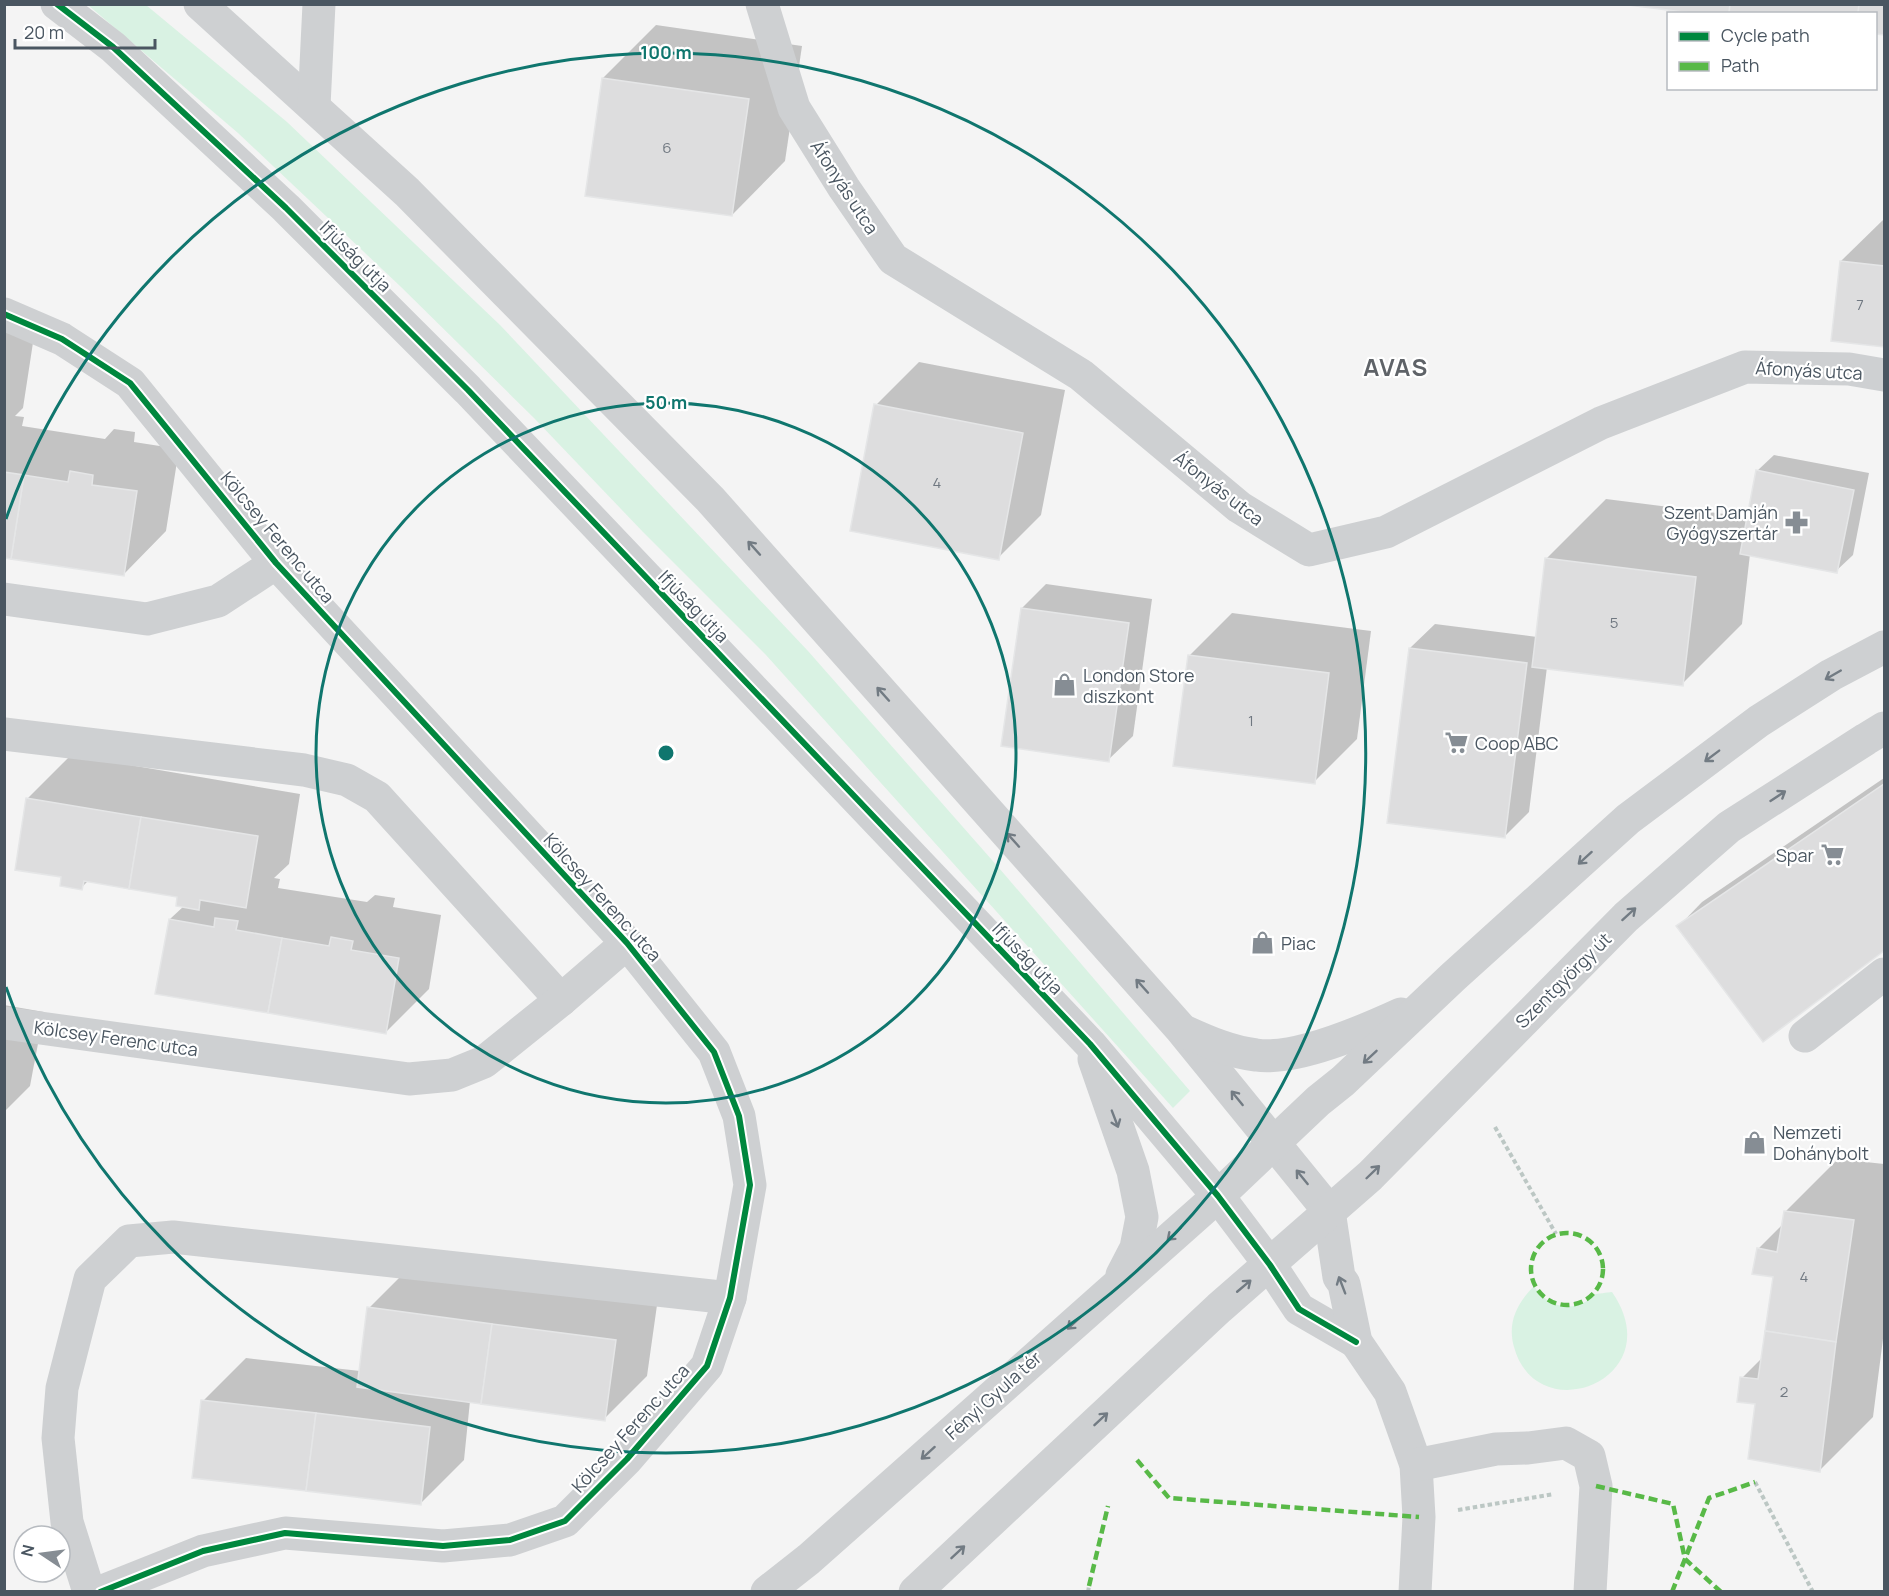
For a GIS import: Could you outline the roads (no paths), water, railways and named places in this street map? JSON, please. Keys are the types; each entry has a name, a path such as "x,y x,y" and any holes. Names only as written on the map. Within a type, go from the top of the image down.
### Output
{"street":[{"name":"Ifjúság útja","path":"57,4 113,47 286,208 468,390 1090,1044 1218,1196 1270,1266"},
{"path":"200,4 407,192 710,499 1181,1029 1329,1211 1339,1277 1344,1284 1356,1342 1390,1392 1416,1465 1419,1517 1415,1592"},
{"path":"314,106 319,4"},
{"name":"Áfonyás utca","path":"762,4 794,108 844,188 894,259 1082,375 1239,507 1309,550 1386,532 1601,423 1745,367 1850,369 1884,375"},
{"name":"Kölcsey Ferenc utca","path":"4,314 62,339 130,383 276,562 627,943 714,1052 739,1116 750,1185 730,1298 707,1366 627,1460 565,1521 510,1540 443,1546 285,1533 203,1551 100,1592"},
{"name":"Kölcsey Ferenc utca","path":"4,599 147,619 218,601 276,562"},
{"path":"1218,1196 1318,1101 1343,1081 1628,819 1758,721 1831,675 1884,647"},
{"name":"Szentgyörgy út","path":"1270,1266 1370,1176 1634,909 1729,828 1884,728"},
{"path":"4,734 304,770 347,780 377,797 561,1000"},
{"name":"Kölcsey Ferenc utca","path":"4,1023 409,1078 452,1075 484,1062 627,943"},
{"path":"1805,1036 1884,974"},
{"path":"1181,1029 1214,1044 1257,1055 1293,1054 1363,1032 1428,1002"},
{"name":"Ifjúság útja","path":"1090,1044 1132,1171 1142,1217 1136,1248 1118,1284"},
{"name":"Fényi Gyula tér","path":"767,1592 809,1559 1218,1196"},
{"path":"88,1592 67,1522 58,1438 62,1388 90,1279 129,1241 174,1237 730,1298"},
{"path":"915,1592 1210,1316 1270,1266 1299,1309 1356,1342"},
{"path":"1416,1465 1496,1449 1566,1443 1589,1456 1596,1486 1590,1592"}],"place":[{"name":"Szent Damján Gyógyszertár","path":"1796,522"},
{"name":"London Store diszkont","path":"1065,685"},
{"name":"Coop ABC","path":"1457,743"},
{"name":"Spar","path":"1832,855"},
{"name":"Piac","path":"1263,943"},
{"name":"Nemzeti Dohánybolt","path":"1755,1142"}],"district":[{"name":"AVAS","path":"1396,366"}]}
